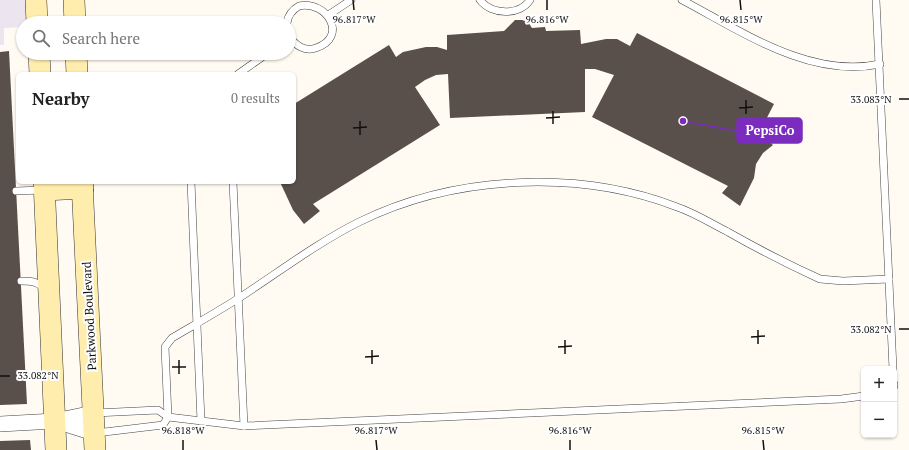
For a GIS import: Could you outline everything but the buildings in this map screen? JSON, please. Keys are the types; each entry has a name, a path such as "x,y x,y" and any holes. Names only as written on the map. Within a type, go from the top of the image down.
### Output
{"main road":[{"path":"36,0 37,16"},
{"path":"74,0 75,16"},
{"path":"39,60 40,72"},
{"path":"76,60 77,72"},
{"path":"56,450 44,186 82,185"},
{"name":"Parkwood Boulevard","path":"82,185 94,432"}],"street":[{"path":"0,424 55,421 94,432"}],"lane":[{"path":"330,14 351,0"},
{"path":"480,0 483,4 498,12 513,12 528,4 530,0"},
{"path":"682,0 727,24 796,57 817,64 847,66 880,64"},
{"path":"876,0 893,366"},
{"path":"289,16 294,9 303,4 313,3 323,7 330,14 333,23 332,32 328,40 321,46 312,49 303,48 296,44"},
{"path":"241,72 258,60"},
{"path":"94,432 163,425 168,418 165,347 172,338 238,298 319,245 358,223 397,207 469,187 531,181 587,185 636,193 679,207 820,279 843,281 889,279"},
{"path":"191,184 201,421"},
{"path":"233,184 244,426"},
{"path":"16,191 44,186"},
{"path":"21,281 38,282 50,298"},
{"path":"94,432 158,410 168,418 244,426 841,399 861,396"}],"shaded area":[{"path":"0,0 26,0 27,16 16,16 16,27 4,28 4,45 0,45"}],"place":[{"name":"PepsiCo","path":"683,121"}]}
